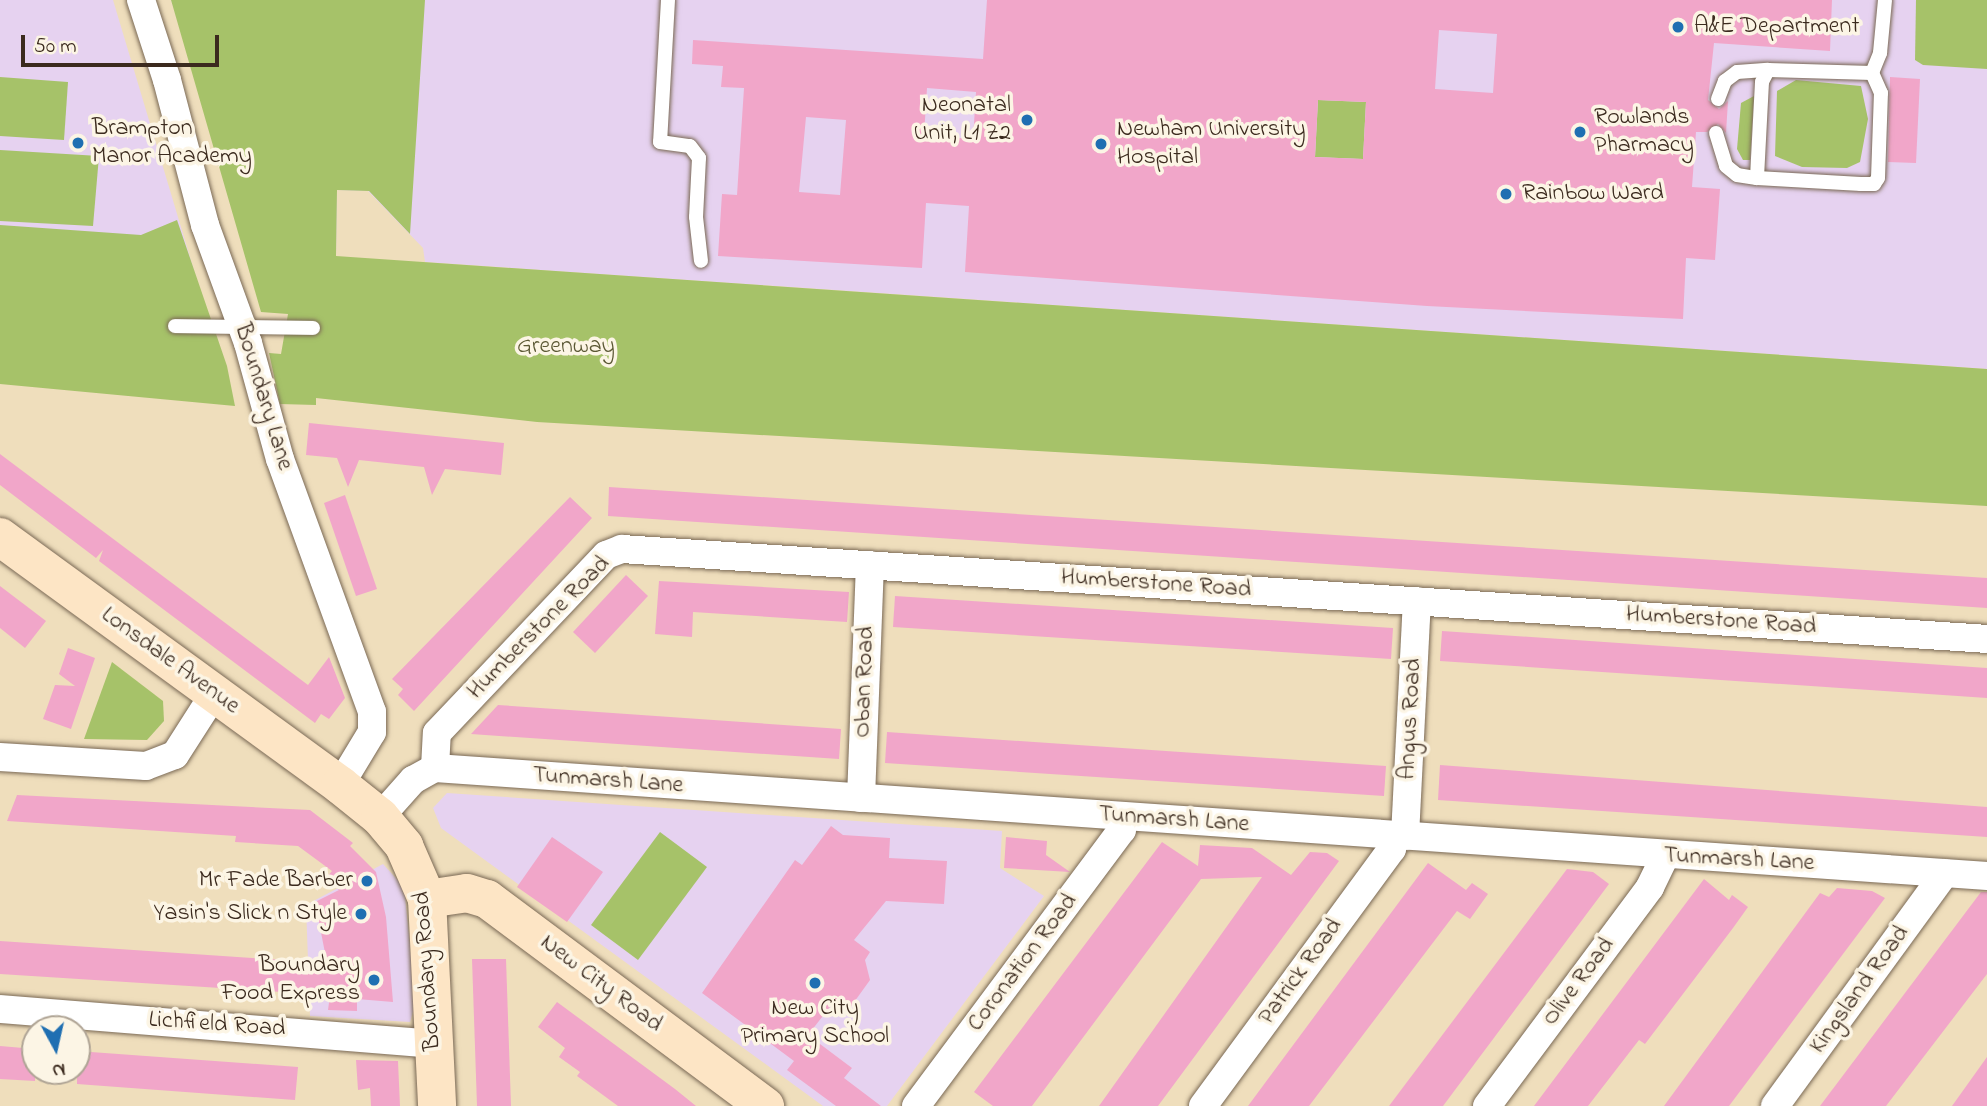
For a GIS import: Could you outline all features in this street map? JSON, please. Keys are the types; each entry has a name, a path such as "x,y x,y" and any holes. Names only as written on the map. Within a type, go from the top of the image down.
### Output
{"street":[{"name":"Boundary Lane","path":"141,0 171,92 205,225 243,327 281,459 372,712 372,732 340,785"},
{"name":"Lonsdale Avenue","path":"0,537 340,785"},
{"name":"Humberstone Road","path":"435,768 437,733 606,555 622,549 1987,639"},
{"name":"Oban Road","path":"861,798 870,565"},
{"name":"Angus Road","path":"1399,836 1417,601"},
{"path":"0,757 146,766 175,755 214,694"},
{"path":"380,817 413,780 435,768"},
{"name":"Tunmarsh Lane","path":"435,768 1665,856 1987,876"},
{"name":"Boundary Road","path":"340,785 380,817 418,870 427,899 437,1106"},
{"name":"Coronation Road","path":"916,1106 1122,830 1123,817"},
{"name":"Patrick Road","path":"1203,1106 1399,836"},
{"name":"Olive Road","path":"1487,1106 1650,887 1665,856"},
{"name":"Kingsland Road","path":"1775,1106 1945,873"},
{"name":"New City Road","path":"427,899 467,893 487,899 765,1106"},
{"name":"Lichfield Road","path":"0,1009 434,1044"}],"lane":[{"path":"668,0 660,142 690,146 699,158 696,216 701,261"},
{"path":"1716,133 1718,153 1731,172 1757,178 1874,184 1881,93 1872,73 1880,53 1885,0"},
{"path":"1718,99 1725,81 1737,72 1768,70 1872,73"},
{"path":"1757,178 1762,82 1768,70"},
{"path":"175,326 313,328"}],"shaded area":[{"name":"Brampton Manor Academy","path":"0,0 113,0 204,304 0,292"},
{"name":"Newham University Hospital","path":"171,0 1987,0 1987,369 425,262 423,248 368,191 337,190 336,256 203,99"},
{"name":"New City Primary School","path":"447,793 1002,831 1000,868 1044,896 887,1106 823,1106 441,828 433,808"},
{"path":"383,864 404,887 416,1002 410,1022 310,1016 306,905"}],"green space":[{"name":"Greenway","path":"171,0 425,0 410,234 369,191 337,190 336,256 1987,369 1987,506 537,422 316,398 316,405 280,404 269,353 281,354 288,314 261,312"},
{"path":"1916,0 1987,0 1987,69 1923,65 1915,60"},
{"path":"0,77 68,82 64,140 0,136"},
{"path":"1796,80 1861,86 1868,119 1860,162 1847,168 1802,167 1775,156 1777,91"},
{"path":"1754,96 1750,160 1743,160 1737,149 1741,103"},
{"path":"1318,100 1366,102 1363,159 1315,157"},
{"path":"0,150 99,156 93,226 0,221"},
{"path":"177,220 227,366 235,406 0,384 0,225 141,235"},
{"path":"112,662 163,701 164,721 147,740 84,739"},
{"path":"660,832 707,867 638,960 591,925"}],"building":[{"name":"Newham University Hospital","path":"987,0 1832,0 1830,51 1714,43 1708,100 1719,109 1728,101 1726,133 1718,124 1707,132 1696,132 1692,187 1720,189 1715,260 1686,258 1683,319 1427,306 965,272 969,206 926,203 922,268 718,256 722,194 737,195 744,88 721,87 723,66 692,64 693,40 983,59","holes":["1439,30 1497,34 1493,93 1435,89","927,88 976,92 973,139 924,135","1318,100 1366,102 1363,159 1315,157","806,117 846,120 840,195 799,192"]},
{"path":"1890,77 1920,79 1916,163 1888,162"},
{"path":"309,423 504,443 501,475 445,469 432,495 424,467 359,460 348,487 337,458 306,455"},
{"path":"0,454 308,685 329,657 345,698 329,719 321,714 315,723 99,561 103,550 96,558 0,485"},
{"path":"609,487 1987,578 1987,608 608,516"},
{"path":"345,495 377,589 356,596 324,503"},
{"path":"570,497 592,518 414,711 398,695 403,689 392,679"},
{"path":"626,575 648,596 595,653 573,632"},
{"path":"659,581 849,592 847,622 693,612 692,637 655,634"},
{"path":"0,586 46,621 25,648 0,628"},
{"path":"895,596 1393,628 1391,659 893,627"},
{"path":"1442,631 1987,668 1987,698 1440,661"},
{"path":"68,648 95,658 71,729 43,719 55,685 75,686 59,674"},
{"path":"498,705 841,729 839,759 471,734"},
{"path":"887,732 1386,766 1384,796 885,763"},
{"path":"1440,765 1987,807 1987,837 1438,800"},
{"path":"17,795 310,810 353,843 350,846 376,872 386,917 393,1002 357,999 357,1011 328,1010 330,995 0,974 0,941 327,963 315,902 339,890 326,878 332,871 298,846 235,842 236,836 7,821"},
{"path":"831,826 843,835 890,838 889,858 947,861 944,904 886,901 854,940 870,952 865,960 870,980 847,1012 833,1003 808,1035 852,1068 844,1078 881,1106 836,1106 787,1070 794,1061 702,993 795,860 802,865"},
{"path":"552,837 603,872 567,922 517,887"},
{"path":"1006,837 1047,841 1046,855 1070,872 1004,868"},
{"path":"1162,842 1198,866 1200,845 1252,848 1291,875 1310,852 1327,853 1339,861 1158,1106 1099,1106 1262,877 1201,879 1032,1106 993,1106 974,1092"},
{"path":"1428,863 1466,890 1472,883 1488,894 1470,919 1457,911 1309,1106 1248,1106"},
{"path":"1567,869 1593,872 1609,884 1443,1106 1389,1106"},
{"path":"1704,879 1729,900 1732,895 1748,907 1733,928 1645,1044 1639,1040 1588,1106 1534,1106"},
{"path":"1837,888 1872,891 1885,898 1729,1106 1664,1106 1820,893 1829,897"},
{"path":"1981,892 1987,892 1987,974 1886,1106 1820,1106"},
{"path":"472,959 506,959 511,1106 477,1106"},
{"path":"557,1002 696,1106 618,1106 577,1076 580,1072 559,1057 565,1048 538,1027"},
{"path":"0,1046 21,1048 21,1080 0,1079"},
{"path":"91,1052 298,1067 295,1100 91,1085"},
{"path":"1987,1057 1987,1106 1952,1106"},
{"path":"356,1060 398,1061 400,1106 371,1106 370,1088 358,1090"}],"place":[{"name":"A&E Department","path":"1678,27"},
{"name":"Neonatal Unit, L1 Z2","path":"1027,120"},
{"name":"Rowlands Pharmacy","path":"1580,132"},
{"name":"Brampton Manor Academy","path":"78,143"},
{"name":"Newham University Hospital","path":"1101,144"},
{"name":"Rainbow Ward","path":"1506,194"},
{"name":"Mr Fade Barber","path":"367,881"},
{"name":"Yasin's Slick n Style","path":"361,914"},
{"name":"Boundary Food Express","path":"374,980"},
{"name":"New City Primary School","path":"815,983"}]}
